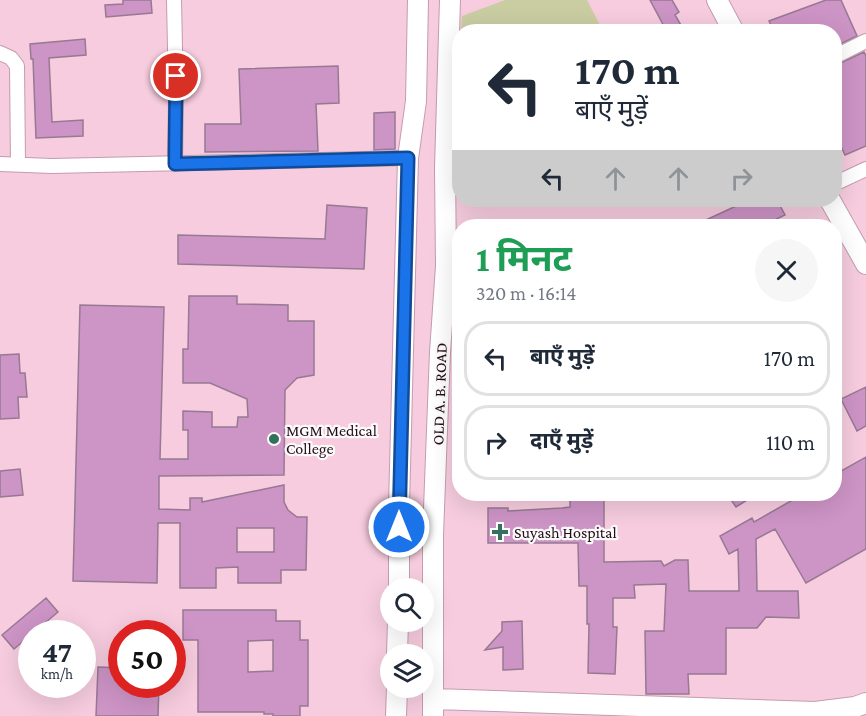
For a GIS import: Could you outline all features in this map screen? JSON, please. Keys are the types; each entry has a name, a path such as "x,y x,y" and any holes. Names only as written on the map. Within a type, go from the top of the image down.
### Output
{"main road":[{"path":"399,578 408,158 416,101 418,0"},
{"name":"OLD A. B. ROAD","path":"434,708 434,535 440,352 446,266 445,168 450,0"},
{"path":"717,0 730,24"},
{"path":"842,221 866,264"},
{"path":"396,716 397,698"},
{"path":"434,708 815,712 855,707 866,703"}],"street":[{"path":"174,0 175,164"},
{"path":"842,53 866,41"},
{"path":"0,53 11,58 17,66 18,164"},
{"path":"0,164 52,166 408,158"},
{"path":"842,180 866,169"}],"green space":[{"path":"505,0 587,0 599,24 461,24 462,16"}],"building":[{"path":"123,0 151,0 152,13 106,17 105,5 123,4"},
{"path":"650,0 672,0 679,12 675,15 680,24 663,24"},
{"path":"826,0 841,0 857,36 842,43 842,24 770,24 769,21"},
{"path":"85,39 86,55 49,58 52,122 83,120 83,136 36,138 33,59 31,59 30,44"},
{"path":"864,52 866,56 866,146 845,155 842,148 842,62"},
{"path":"338,66 339,103 316,104 318,151 205,152 205,124 241,124 239,69"},
{"path":"395,112 395,149 374,150 374,113"},
{"path":"327,205 367,208 364,269 178,264 178,235 325,239"},
{"path":"734,207 781,207 785,215 777,219 708,219"},
{"path":"189,296 237,296 237,304 288,305 288,321 314,321 314,375 297,378 285,390 284,475 159,476 159,509 190,510 190,498 202,498 202,502 284,485 284,502 288,510 297,517 307,517 306,570 281,570 281,583 238,583 238,567 216,568 216,588 180,588 180,523 158,523 157,583 73,581 80,305 164,307 160,459 188,459 188,430 183,430 183,411 212,412 212,427 237,427 238,417 248,417 247,399 210,383 183,383 183,349 188,349","holes":["237,528 274,528 274,552 237,552"]},
{"path":"19,354 20,373 25,373 27,397 18,397 19,418 0,419 0,355"},
{"path":"866,387 866,426 857,431 842,399"},
{"path":"866,457 866,549 806,583 775,529 756,539 757,591 798,591 799,618 766,617 757,628 726,628 726,674 688,674 689,694 646,694 645,631 664,631 666,584 634,585 635,598 613,598 613,627 617,627 615,674 588,673 587,586 579,586 578,543 488,543 488,508 508,508 508,511 562,508 570,507 570,501 604,501 604,562 661,561 664,566 675,560 688,560 689,591 739,591 738,549 729,554 720,536 752,518 754,522 791,501 842,501 842,470"},
{"path":"20,469 23,495 0,497 0,471"},
{"path":"732,501 746,501 736,507"},
{"path":"46,598 58,612 48,620 20,620"},
{"path":"183,610 276,610 276,621 300,621 300,640 308,640 308,706 300,706 300,716 273,716 273,714 264,714 264,712 198,712 198,640 186,640 186,620 183,620","holes":["273,640 273,671 248,672 248,641"]},
{"path":"522,621 523,669 503,670 503,647 485,650 502,631 502,622"},
{"path":"18,622 18,646 14,649 2,635"},
{"path":"98,667 108,667 108,698 159,698 158,716 96,716"}],"place":[{"name":"MGM Medical College","path":"274,439"},
{"name":"Suyash Hospital","path":"500,532"}],"route":[{"path":"176,76 175,164 408,158 399,527"}]}
